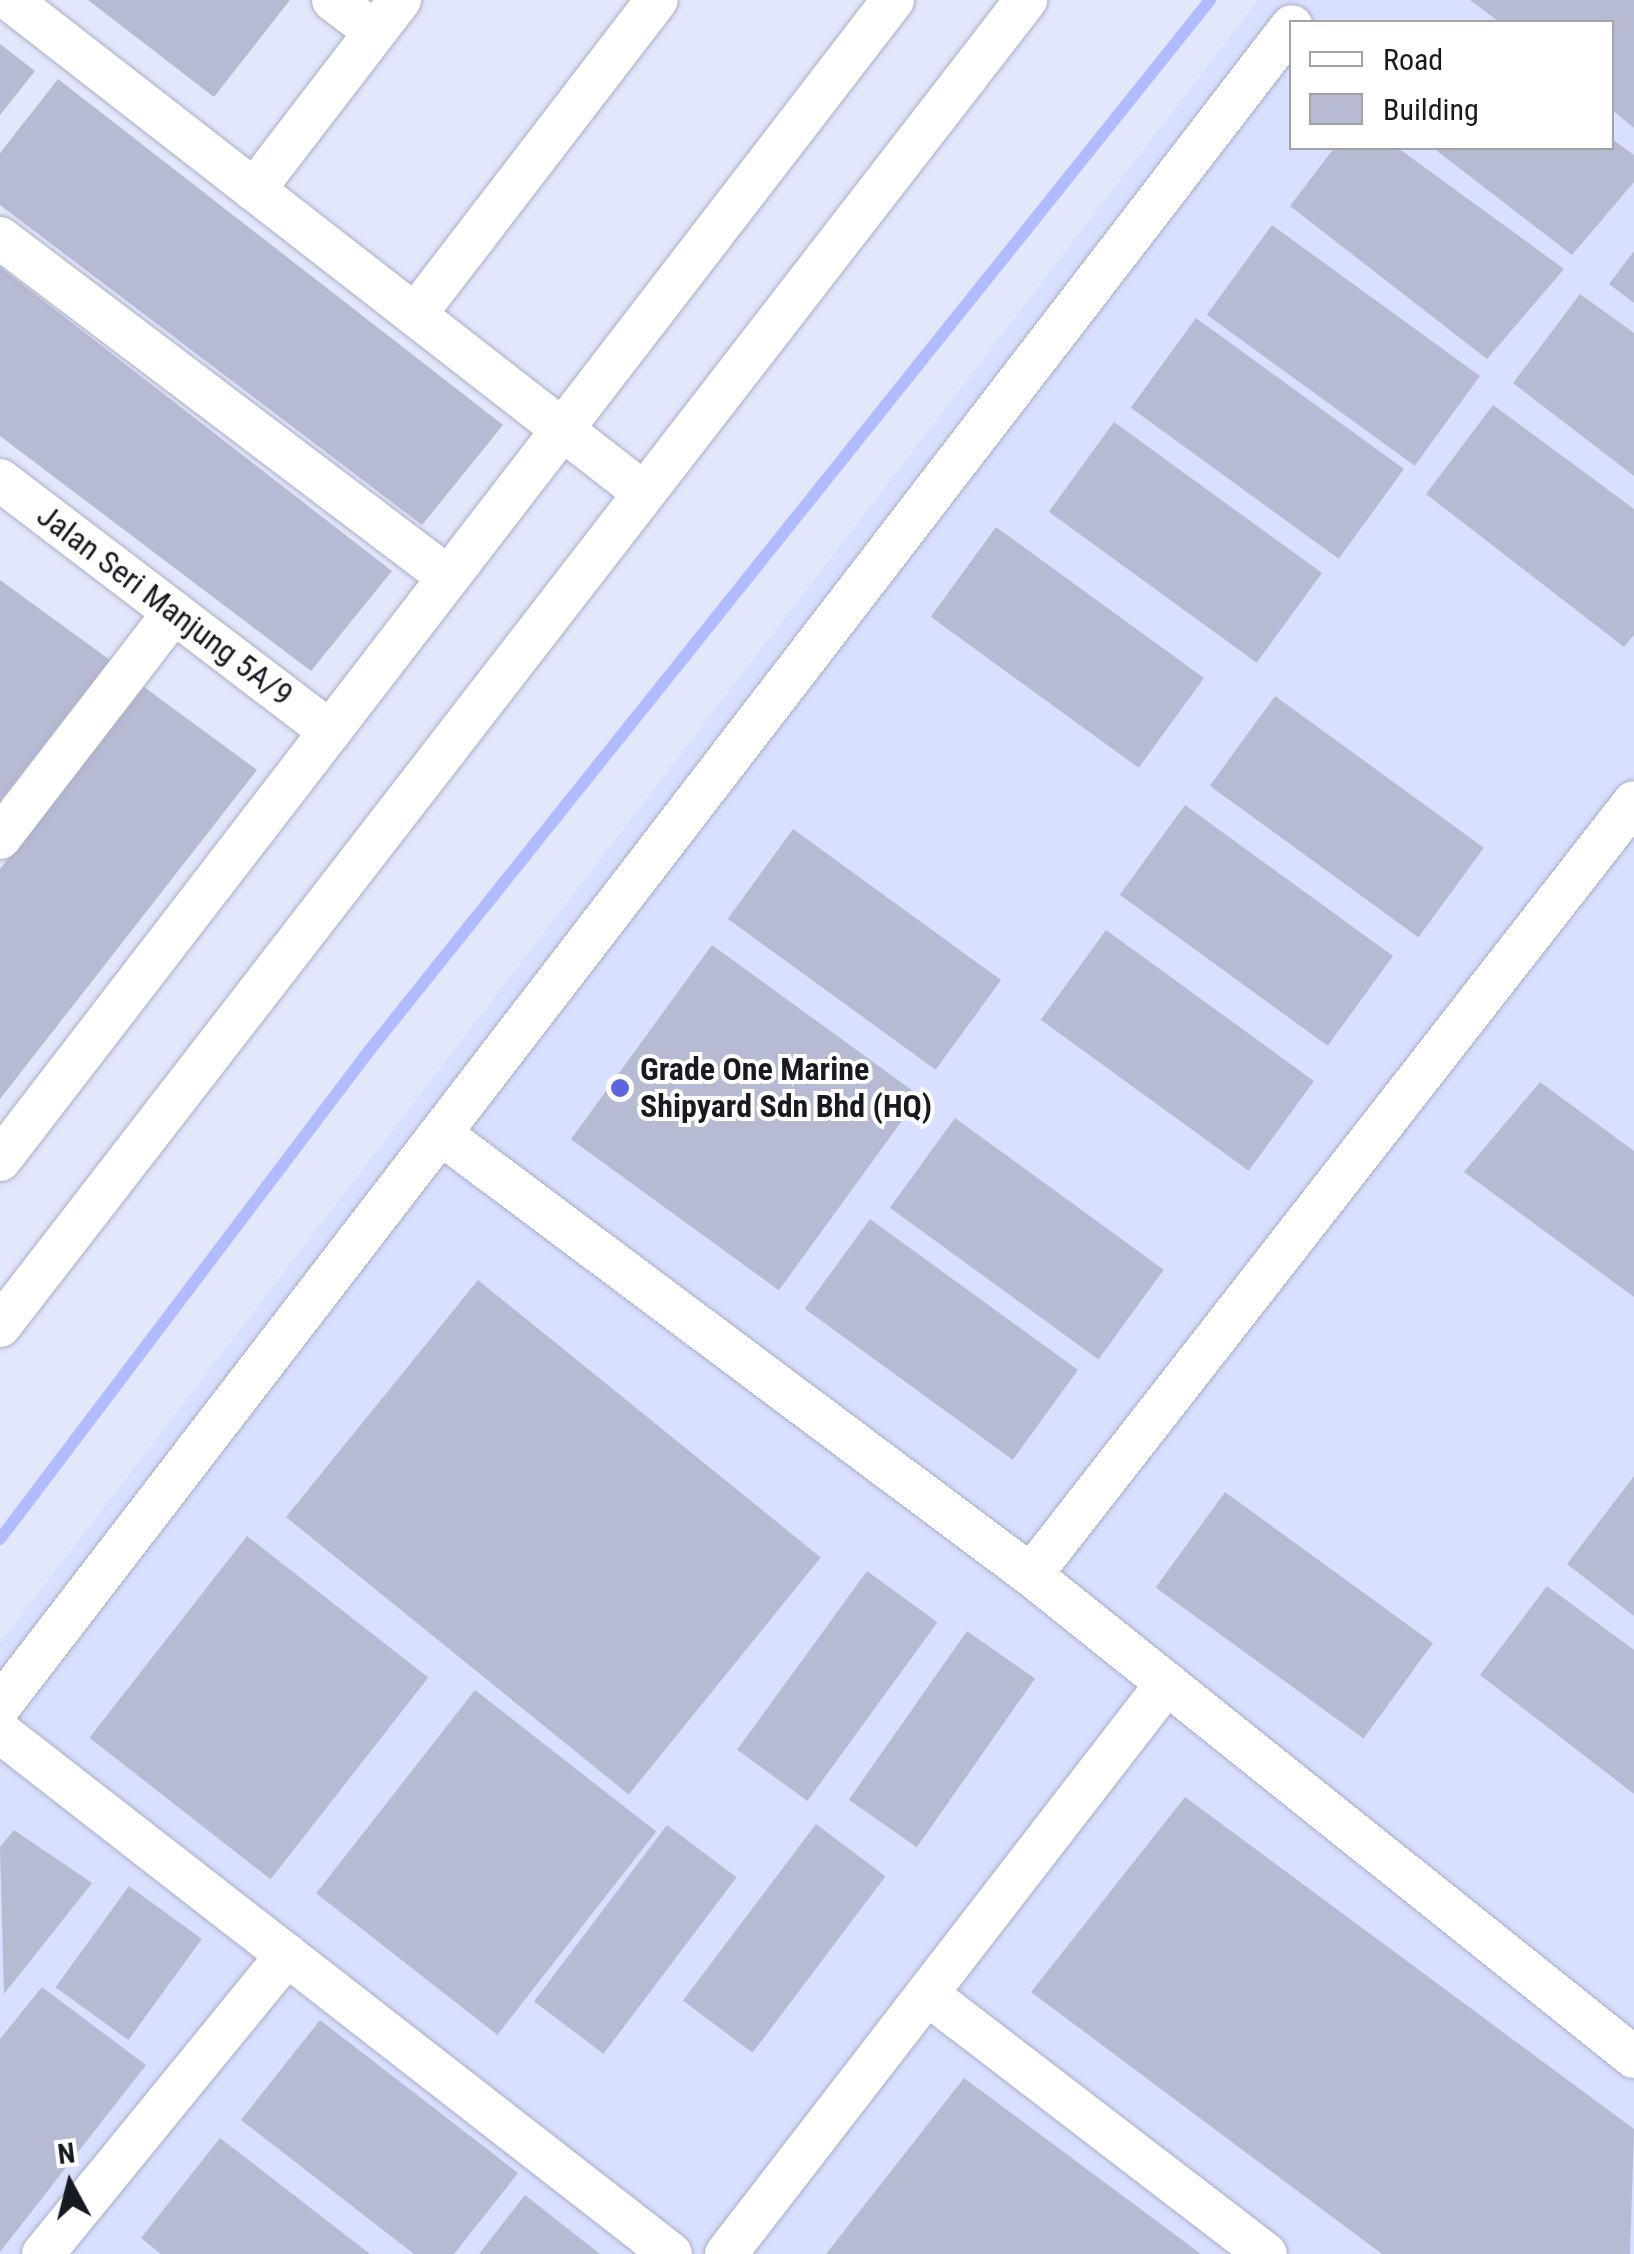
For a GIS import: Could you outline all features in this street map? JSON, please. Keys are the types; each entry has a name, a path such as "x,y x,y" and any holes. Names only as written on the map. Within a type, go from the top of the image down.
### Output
{"street":[{"path":"10,0 643,492"},
{"path":"254,190 388,16 333,0"},
{"path":"415,315 657,0"},
{"path":"0,1160 893,0"},
{"path":"0,1326 1026,0"},
{"path":"1296,20 1312,0"},
{"path":"0,1706 1289,29"},
{"path":"0,238 448,577"},
{"name":"Jalan Seri Manjung 5A/9","path":"5,493 174,612 330,731"},
{"path":"0,838 174,612"},
{"path":"1030,1575 1634,802"},
{"path":"441,1134 1030,1575 1630,2044"},
{"path":"726,2254 1166,1684"},
{"path":"0,1732 672,2254"},
{"path":"49,2252 286,1954"},
{"path":"927,1994 1266,2254"}],"shaded area":[{"path":"1258,0 1634,0 1634,2254 0,2254 0,1643"}],"building":[{"path":"88,0 290,0 214,97"},
{"path":"1470,0 1634,0 1634,128 1614,112 1614,20 1496,20"},
{"path":"0,44 35,71 0,115"},
{"path":"58,79 503,425 422,525 0,205 0,153"},
{"path":"1614,140 1634,155 1634,182 1572,255 1436,150 1614,150"},
{"path":"1332,150 1401,150 1564,269 1487,359 1290,206"},
{"path":"1272,225 1480,376 1415,466 1207,315"},
{"path":"1634,251 1634,303 1609,284"},
{"path":"0,267 392,571 311,671 0,436"},
{"path":"1580,294 1634,333 1634,476 1513,383"},
{"path":"1196,318 1404,469 1339,559 1131,408"},
{"path":"1493,405 1634,509 1634,635 1624,647 1426,494"},
{"path":"1114,422 1322,573 1257,663 1049,512"},
{"path":"996,527 1204,678 1139,768 931,617"},
{"path":"0,580 110,660 0,801"},
{"path":"144,687 257,770 0,1099 0,869"},
{"path":"1275,696 1484,848 1418,937 1210,786"},
{"path":"1185,805 1393,956 1328,1046 1120,895"},
{"path":"793,829 1001,980 936,1070 728,919"},
{"path":"1106,930 1314,1081 1249,1171 1041,1020"},
{"path":"712,945 920,1096 779,1290 571,1139"},
{"path":"1540,1082 1634,1151 1634,1297 1464,1172"},
{"path":"955,1118 1164,1270 1098,1359 890,1208"},
{"path":"870,1219 1078,1370 1013,1460 805,1309"},
{"path":"478,1280 821,1558 629,1795 286,1517"},
{"path":"1634,1476 1634,1616 1567,1564"},
{"path":"1225,1492 1433,1643 1364,1739 1156,1587"},
{"path":"247,1536 428,1678 271,1879 89,1738"},
{"path":"867,1571 937,1622 807,1801 737,1750"},
{"path":"1547,1586 1634,1650 1634,1794 1480,1675"},
{"path":"967,1631 1035,1679 917,1847 849,1800"},
{"path":"475,1690 656,1832 497,2035 316,1893"},
{"path":"1185,1797 1634,2129 1630,2254 1382,2254 1031,1992"},
{"path":"816,1824 885,1876 752,2053 683,2000"},
{"path":"667,1825 736,1877 603,2054 534,2001"},
{"path":"14,1830 92,1883 4,1994 0,1847"},
{"path":"129,1886 202,1939 128,2040 56,1987"},
{"path":"42,1987 146,2065 0,2252 0,2039"},
{"path":"320,2020 518,2173 454,2254 414,2254 241,2120"},
{"path":"964,2078 1201,2254 826,2254"},
{"path":"220,2138 370,2254 161,2254 141,2238"},
{"path":"525,2195 600,2254 479,2254"}],"waterway":[{"path":"0,1539 369,1051 1210,0"}],"place":[{"name":"Grade One Marine Shipyard Sdn Bhd (HQ)","path":"620,1088"}]}
